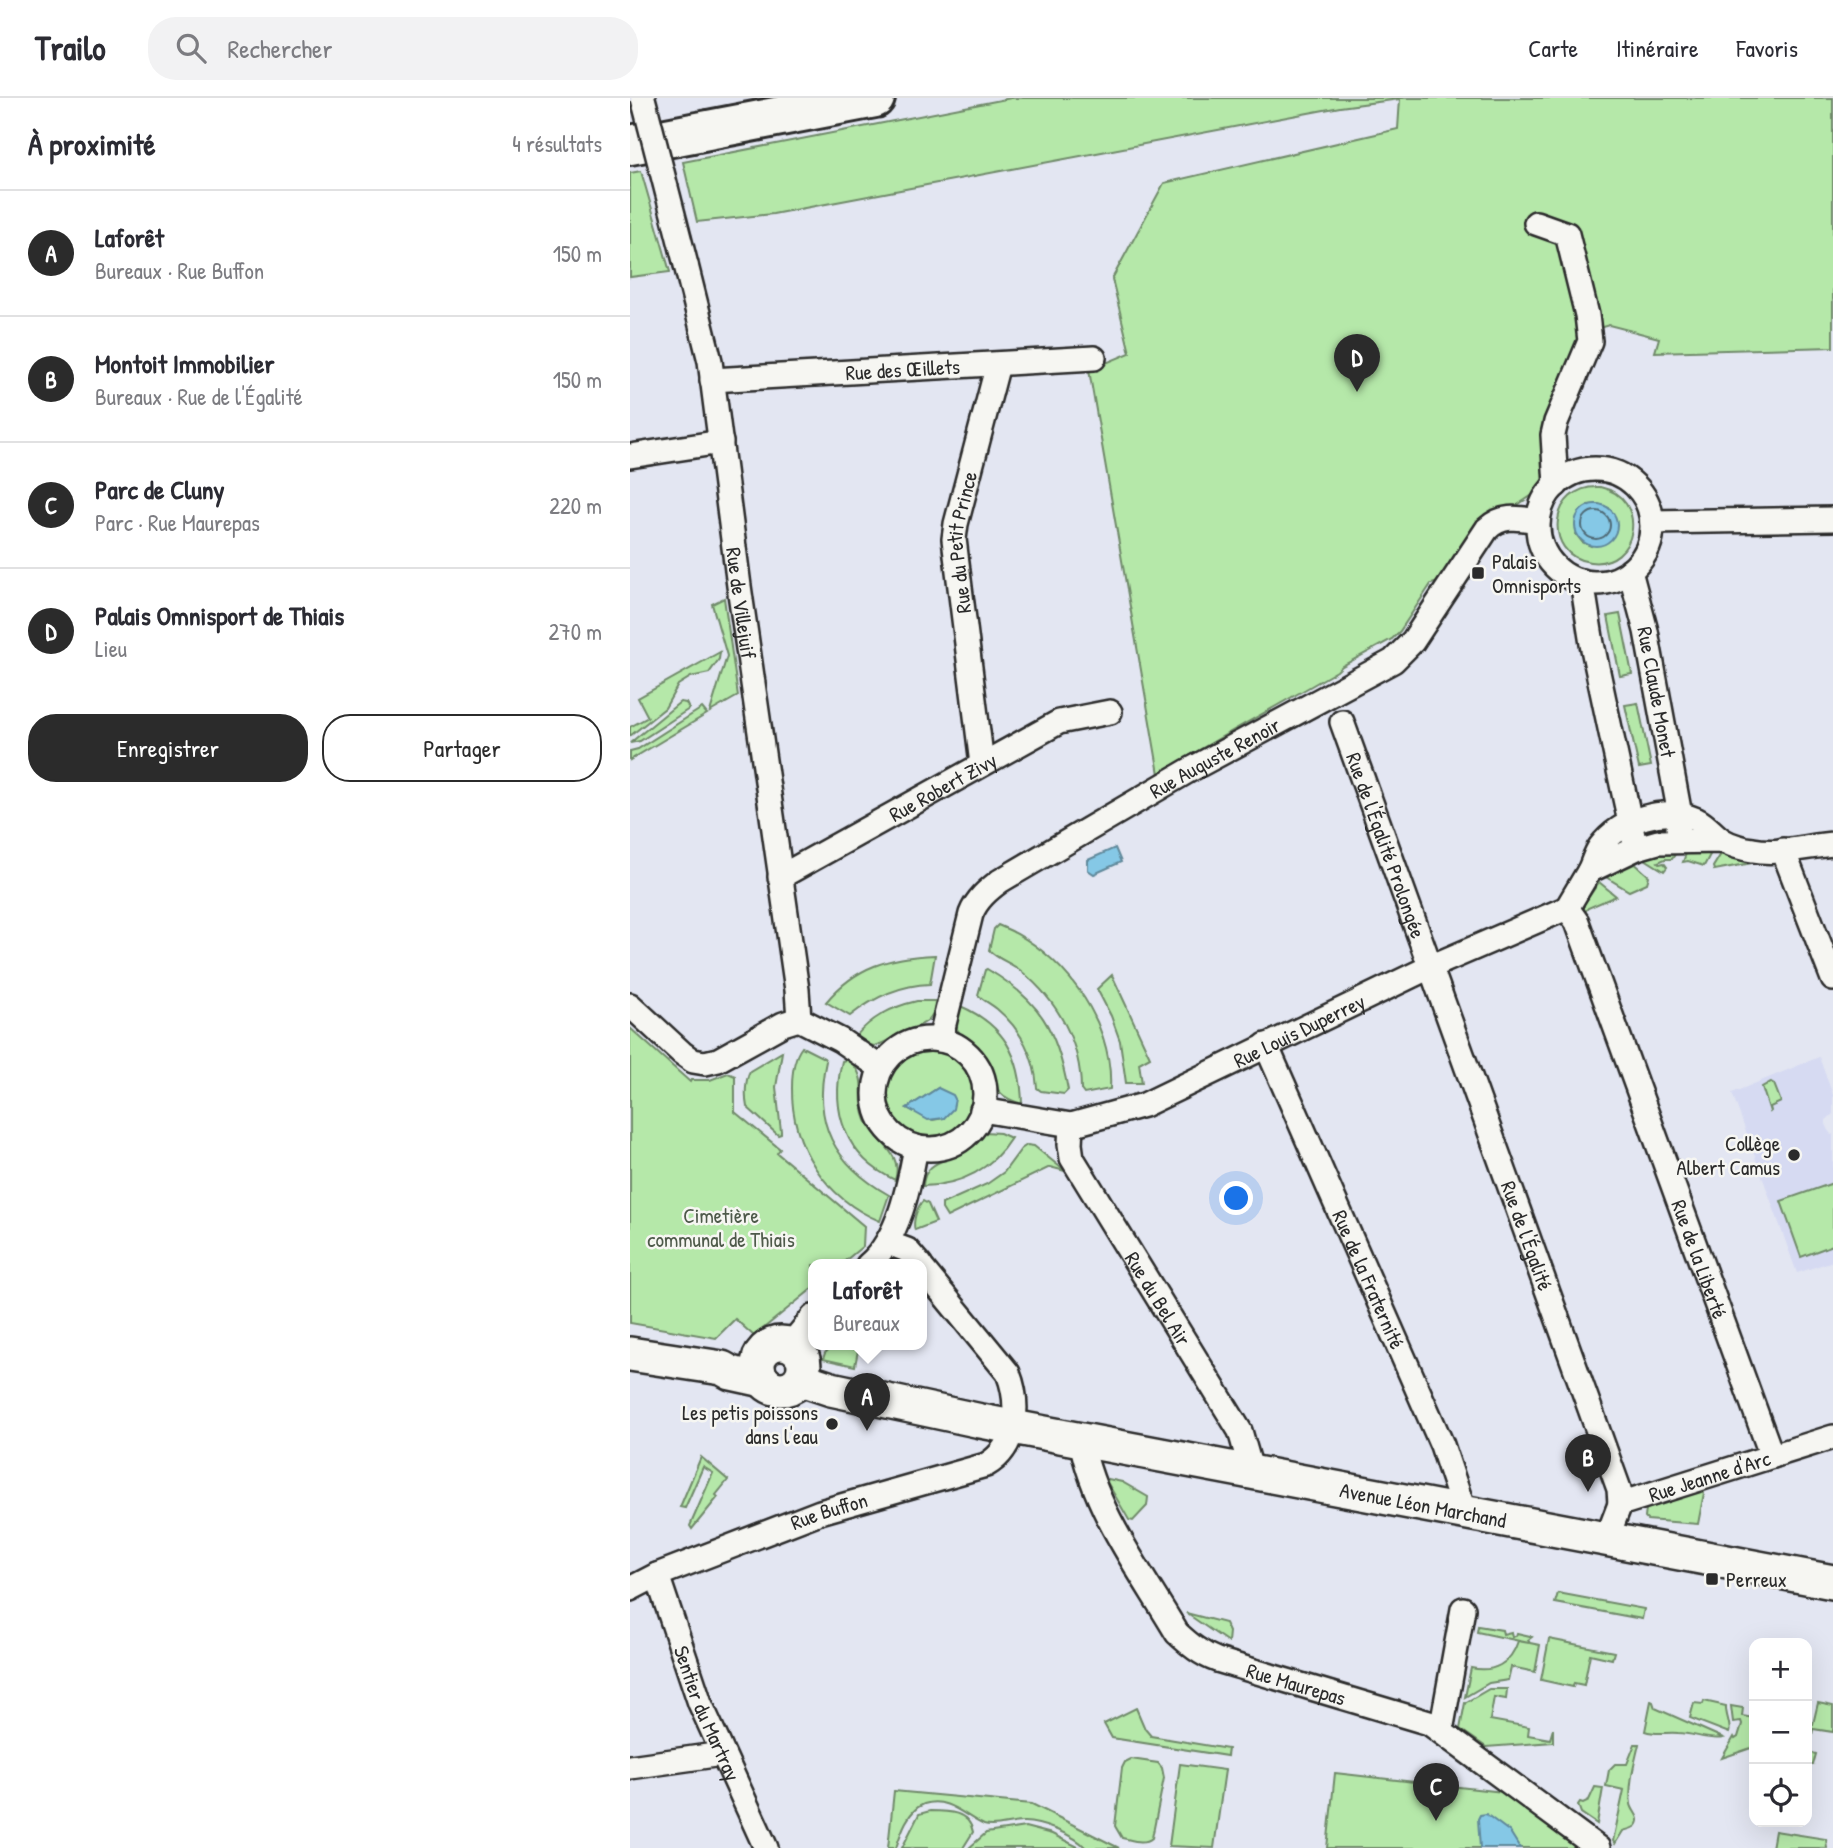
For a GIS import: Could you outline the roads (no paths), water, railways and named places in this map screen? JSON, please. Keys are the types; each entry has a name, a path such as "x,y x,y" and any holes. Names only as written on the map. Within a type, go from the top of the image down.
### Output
{"highway":[{"path":"630,102 651,98"},
{"path":"630,145 874,98"}],"main road":[{"path":"630,1354 722,1368 731,1362 772,1359"},
{"name":"Avenue Léon Marchand","path":"772,1359 775,1388 790,1388 801,1379 831,1389 1012,1427 1833,1582"}],"street":[{"name":"Rue de Villejuif","path":"643,98 712,380 799,1019"},
{"path":"1536,223 1567,234 1587,315 1590,341 1556,422 1553,435 1556,485"},
{"name":"Rue des Œillets","path":"712,380 1094,358"},
{"name":"Rue du Petit Prince","path":"982,764 954,540 998,364"},
{"path":"630,456 721,442"},
{"path":"1594,469 1622,476 1637,488 1648,503 1652,533 1645,554 1630,570 1608,582 1583,582 1563,573 1547,557 1540,540 1538,521 1547,495 1556,485 1567,476 1594,469"},
{"name":"Rue Auguste Renoir","path":"940,1040 971,914 988,890 1188,771 1393,661 1413,641 1487,528 1507,518 1538,521"},
{"path":"1652,522 1833,519"},
{"name":"Rue Claude Monet","path":"1630,570 1646,631 1680,814 1677,840"},
{"path":"1583,582 1592,644 1629,824 1637,848"},
{"name":"Rue Robert Zivy","path":"780,877 1065,719 1110,712"},
{"name":"Rue de l'Égalité Prolongée","path":"1342,722 1430,967"},
{"path":"1567,908 1590,871 1602,845 1619,829 1629,824 1654,815 1680,814 1703,823 1723,841"},
{"path":"1590,871 1637,848 1677,840 1723,841 1754,850 1783,850 1833,844"},
{"path":"1783,850 1833,979"},
{"name":"Rue Louis Duperrey","path":"982,1110 1071,1125 1144,1105 1430,967 1567,908"},
{"name":"Rue de la Liberté","path":"1567,908 1577,922 1773,1456"},
{"name":"Rue de l'Égalité","path":"1430,967 1619,1489 1620,1503"},
{"path":"630,1005 693,1060 705,1063 718,1060 783,1024 799,1019 841,1040 881,1068"},
{"path":"922,1039 940,1040 957,1046 971,1058 981,1073 985,1092 982,1110 973,1127 960,1140 942,1147 916,1147 891,1133 881,1119 875,1102 875,1085 881,1068 891,1054 906,1044 922,1039"},
{"name":"Rue de la Fraternité","path":"1266,1045 1442,1445 1465,1514"},
{"name":"Rue du Bel Air","path":"1071,1125 1072,1158 1240,1431 1252,1473"},
{"path":"876,1259 888,1243 905,1193 916,1147"},
{"path":"888,1243 907,1250 914,1259"},
{"path":"927,1275 1008,1373 1015,1393 1012,1427"},
{"path":"772,1359 808,1322"},
{"name":"Rue Buffon","path":"630,1589 657,1575 820,1513 986,1465 1003,1451 1012,1427"},
{"name":"Rue Jeanne d'Arc","path":"1607,1538 1620,1503 1833,1437"},
{"name":"Rue Maurepas","path":"1081,1440 1091,1480 1122,1540 1177,1633 1190,1645 1217,1660 1429,1723 1598,1848"},
{"name":"Sentier du Martray","path":"657,1575 699,1703 766,1848"},
{"path":"1441,1731 1463,1609"},
{"path":"630,1767 722,1754"}],"water":[{"path":"1596,504 1611,510 1617,525 1611,540 1596,546 1581,540 1575,525 1581,510"},
{"path":"1115,848 1121,862 1094,874 1088,870 1088,860"},
{"path":"938,1088 953,1095 955,1099 953,1109 944,1118 928,1120 907,1108"},
{"path":"1486,1814 1510,1832 1520,1848 1480,1848 1478,1819 1480,1815"}],"place":[{"name":"Palais Omnisport de Thiais","path":"1357,392"},
{"name":"Palais Omnisports","path":"1478,573"},
{"name":"Collège Albert Camus","path":"1794,1155"},
{"name":"Les petis poissons dans l'eau","path":"832,1424"},
{"name":"Laforêt","path":"867,1431"},
{"name":"Montoit Immobilier","path":"1588,1492"},
{"name":"Perreux","path":"1712,1579"},
{"name":"Parc de Cluny","path":"1436,1821"}],"park label":[{"name":"Cimetière communal de Thiais","path":"721,1227"}]}
